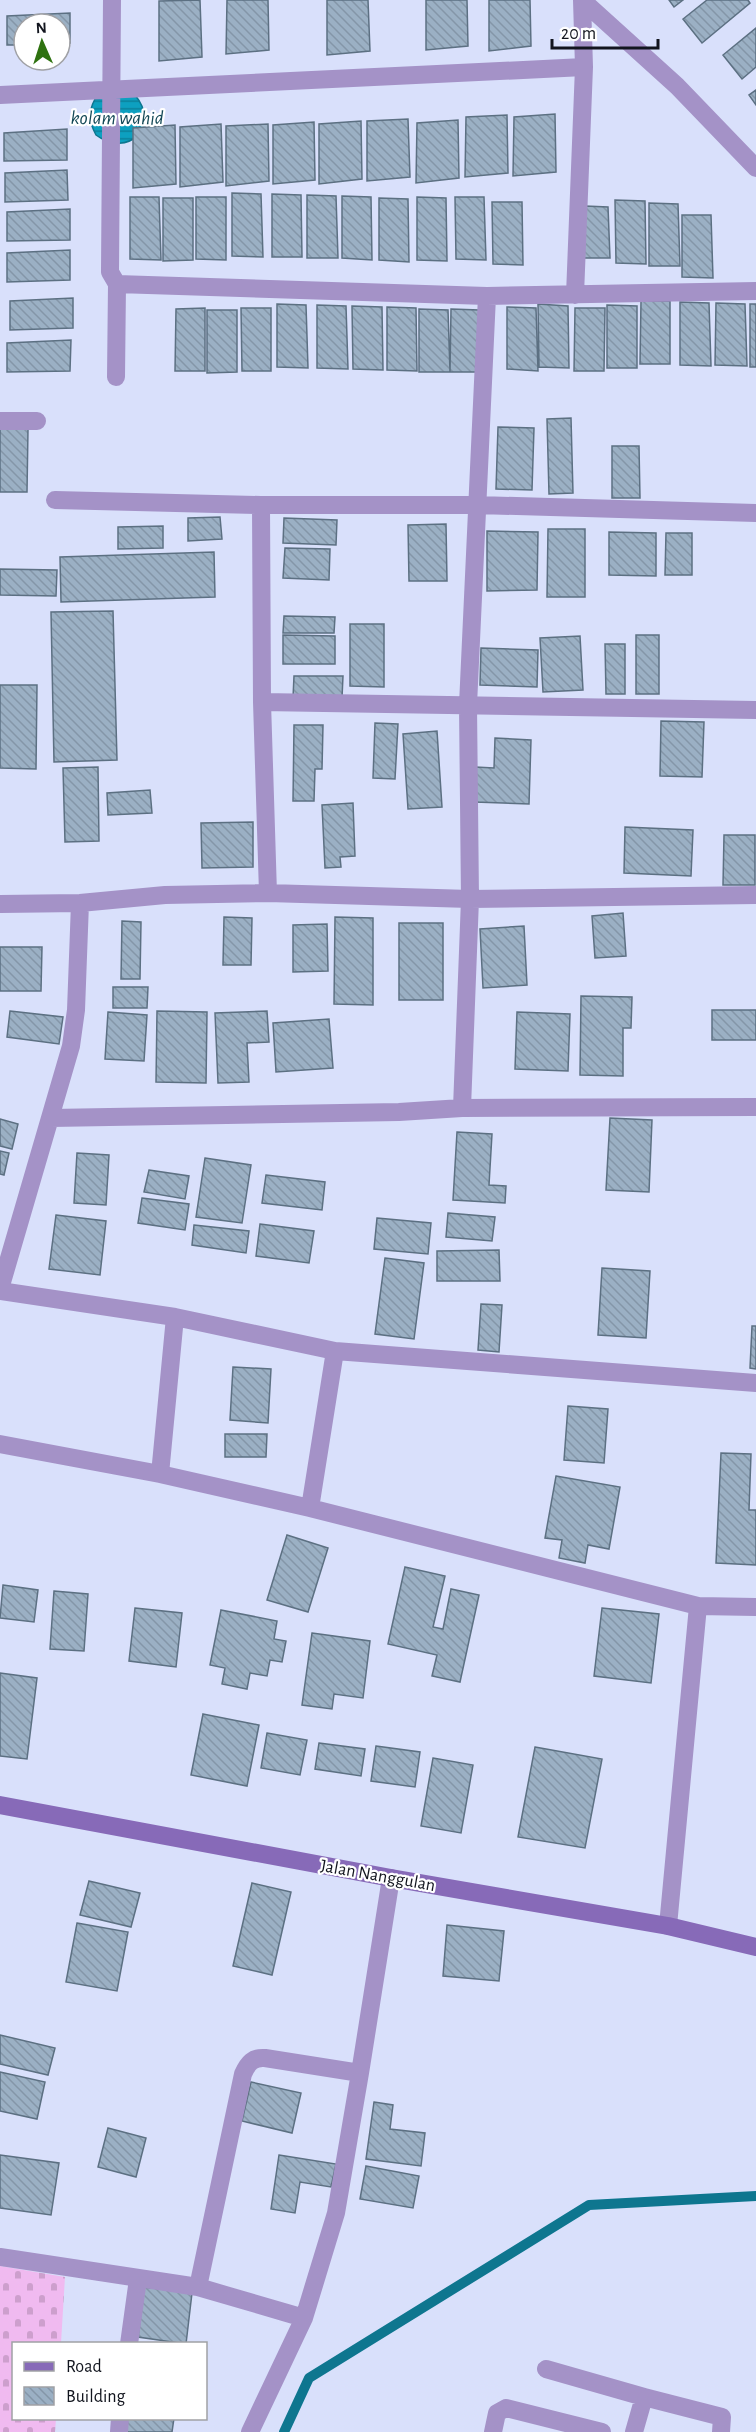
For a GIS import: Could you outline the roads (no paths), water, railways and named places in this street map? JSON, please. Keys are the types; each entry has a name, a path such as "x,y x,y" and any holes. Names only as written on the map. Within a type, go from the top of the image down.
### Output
{"street":[{"path":"112,0 110,272 117,284 116,377"},
{"path":"575,295 584,67 582,0"},
{"path":"582,0 677,86 756,168"},
{"path":"0,95 584,67"},
{"path":"117,284 487,296 756,291"},
{"path":"462,1108 470,898 468,705 487,296"},
{"path":"0,421 37,421"},
{"path":"56,500 261,505 478,505 756,513"},
{"path":"261,505 262,702 268,893"},
{"path":"262,702 756,710"},
{"path":"0,904 80,903 165,895 268,893 470,898 756,895"},
{"path":"80,903 76,1010 71,1046 0,1290 175,1317 335,1351 756,1383"},
{"path":"51,1118 399,1112 462,1108 756,1107"},
{"path":"160,1474 175,1317"},
{"path":"310,1508 335,1351"},
{"path":"0,1444 160,1474 310,1508 698,1606 756,1607"},
{"path":"668,1926 698,1606"},
{"name":"Jalan Nanggulan","path":"0,1804 392,1878 668,1926 756,1947"},
{"path":"250,2432 304,2318 336,2213 392,1878"},
{"path":"198,2287 243,2073 249,2063 254,2059 265,2058 360,2073"},
{"path":"0,2257 198,2287 304,2318"},
{"path":"129,2342 138,2279"},
{"path":"546,2369 722,2417 721,2432"},
{"path":"634,2432 644,2397"},
{"path":"493,2432 497,2413 506,2408 602,2432"}],"water":[{"name":"kolam wahid","path":"135,95 142,107 144,118 143,128 137,136 119,143 96,135 90,117 95,99"}],"waterway":[{"path":"284,2432 309,2378 589,2205 756,2196"}]}
